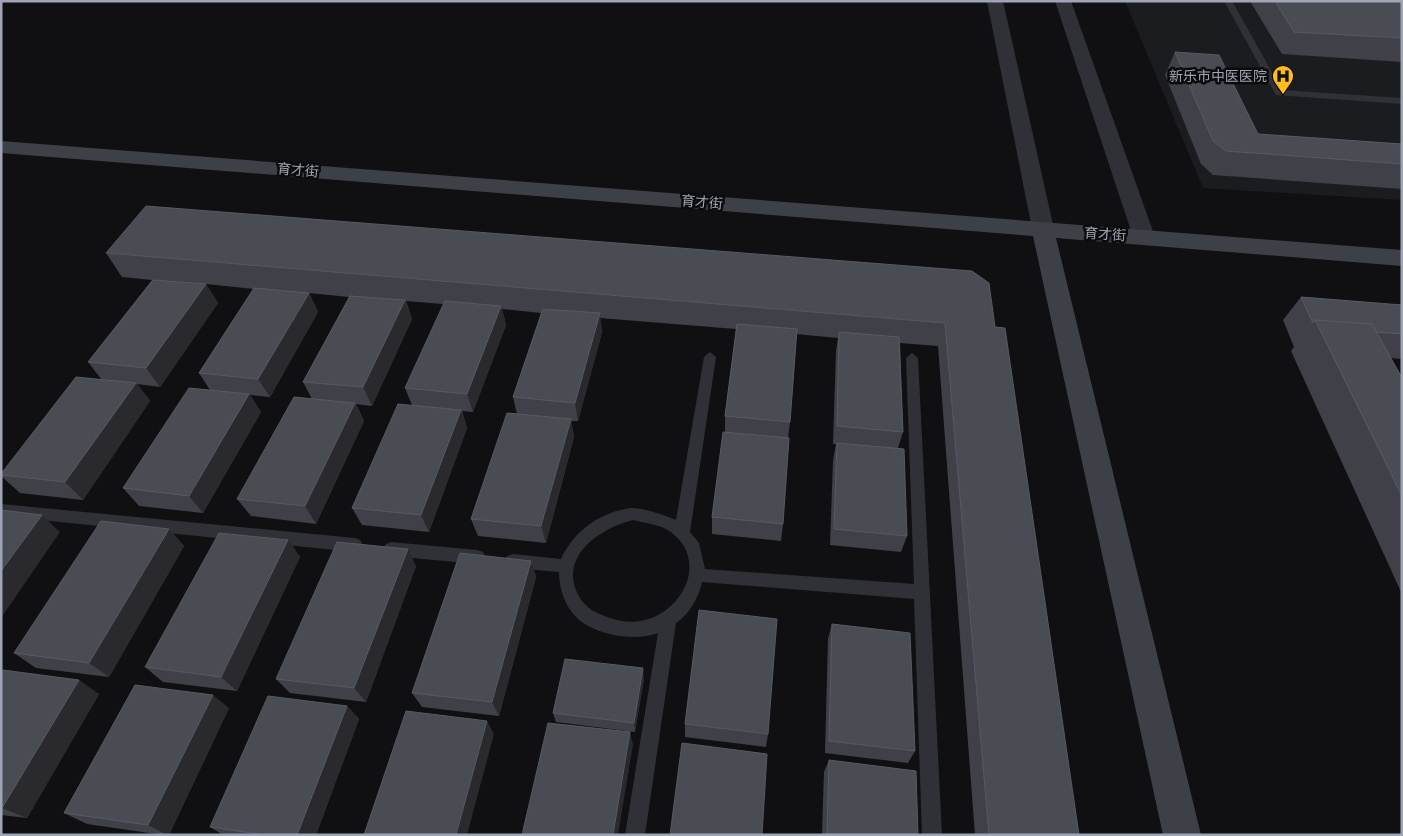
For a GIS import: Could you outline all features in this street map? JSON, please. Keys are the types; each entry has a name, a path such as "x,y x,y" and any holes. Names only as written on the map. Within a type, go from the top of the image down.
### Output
{"main road":[{"name":"育才街","path":"1,147 1402,258"},
{"path":"1043,229 1182,835"}],"street":[{"path":"995,1 1043,229"},
{"path":"1063,1 1144,237"}],"lane":[{"path":"1228,1 1279,93 1402,101"},
{"path":"682,532 710,357"},
{"path":"912,358 932,835"},
{"path":"1,510 567,566"},
{"path":"649,515 664,519 682,532 696,553 698,575 696,586 687,602 668,620 657,626 638,631 618,630 600,625 584,614 573,600 567,583 567,566 573,549 584,534 599,523 617,516 649,515"},
{"path":"698,575 922,592"},
{"path":"635,835 668,620"}],"shaded area":[{"name":"新乐市中医医院","path":"1125,1 1402,1 1402,200 1203,188"}],"building":[{"path":"1275,1 1402,1 1402,38 1294,32"},
{"path":"1175,52 1219,55 1258,134 1402,144 1402,164 1226,151 1213,141"},
{"path":"146,206 972,271 989,283 995,327 1005,328 1079,835 989,835 945,323 106,253"},
{"path":"153,280 206,284 146,368 88,362"},
{"path":"254,288 309,293 258,379 199,373"},
{"path":"350,296 405,300 363,387 303,382"},
{"path":"1301,297 1402,305 1402,334 1376,332 1372,324 1315,320 1313,323"},
{"path":"445,301 501,306 467,394 405,388"},
{"path":"543,309 600,313 575,403 513,397"},
{"path":"1315,320 1372,324 1402,378 1402,496"},
{"path":"737,324 797,329 790,422 725,416"},
{"path":"839,332 899,337 903,432 837,426"},
{"path":"76,377 136,383 65,482 1,475 1,474"},
{"path":"189,388 249,394 189,496 123,488"},
{"path":"294,397 355,403 305,506 237,499"},
{"path":"398,404 461,410 421,515 352,508"},
{"path":"507,413 571,419 541,526 471,519"},
{"path":"723,432 789,438 783,524 712,517"},
{"path":"837,443 904,449 907,536 834,529"},
{"path":"1,510 42,515 1,571"},
{"path":"101,521 169,529 89,663 14,653"},
{"path":"219,533 288,540 221,677 145,667"},
{"path":"337,542 408,549 354,688 276,679"},
{"path":"460,553 531,561 492,702 412,693"},
{"path":"699,610 777,619 768,734 685,724"},
{"path":"832,624 910,633 915,751 829,741"},
{"path":"565,659 643,668 634,723 553,713"},
{"path":"3,670 79,680 2,808 1,673"},
{"path":"135,685 213,695 148,825 64,813"},
{"path":"268,696 347,706 297,835 266,835 210,827"},
{"path":"406,711 487,721 456,835 364,835"},
{"path":"548,723 630,732 613,835 522,835"},
{"path":"682,743 767,754 762,835 670,835"},
{"path":"829,760 916,771 918,835 827,835"}],"place":[{"name":"新乐市中医医院","path":"1283,95"}]}
